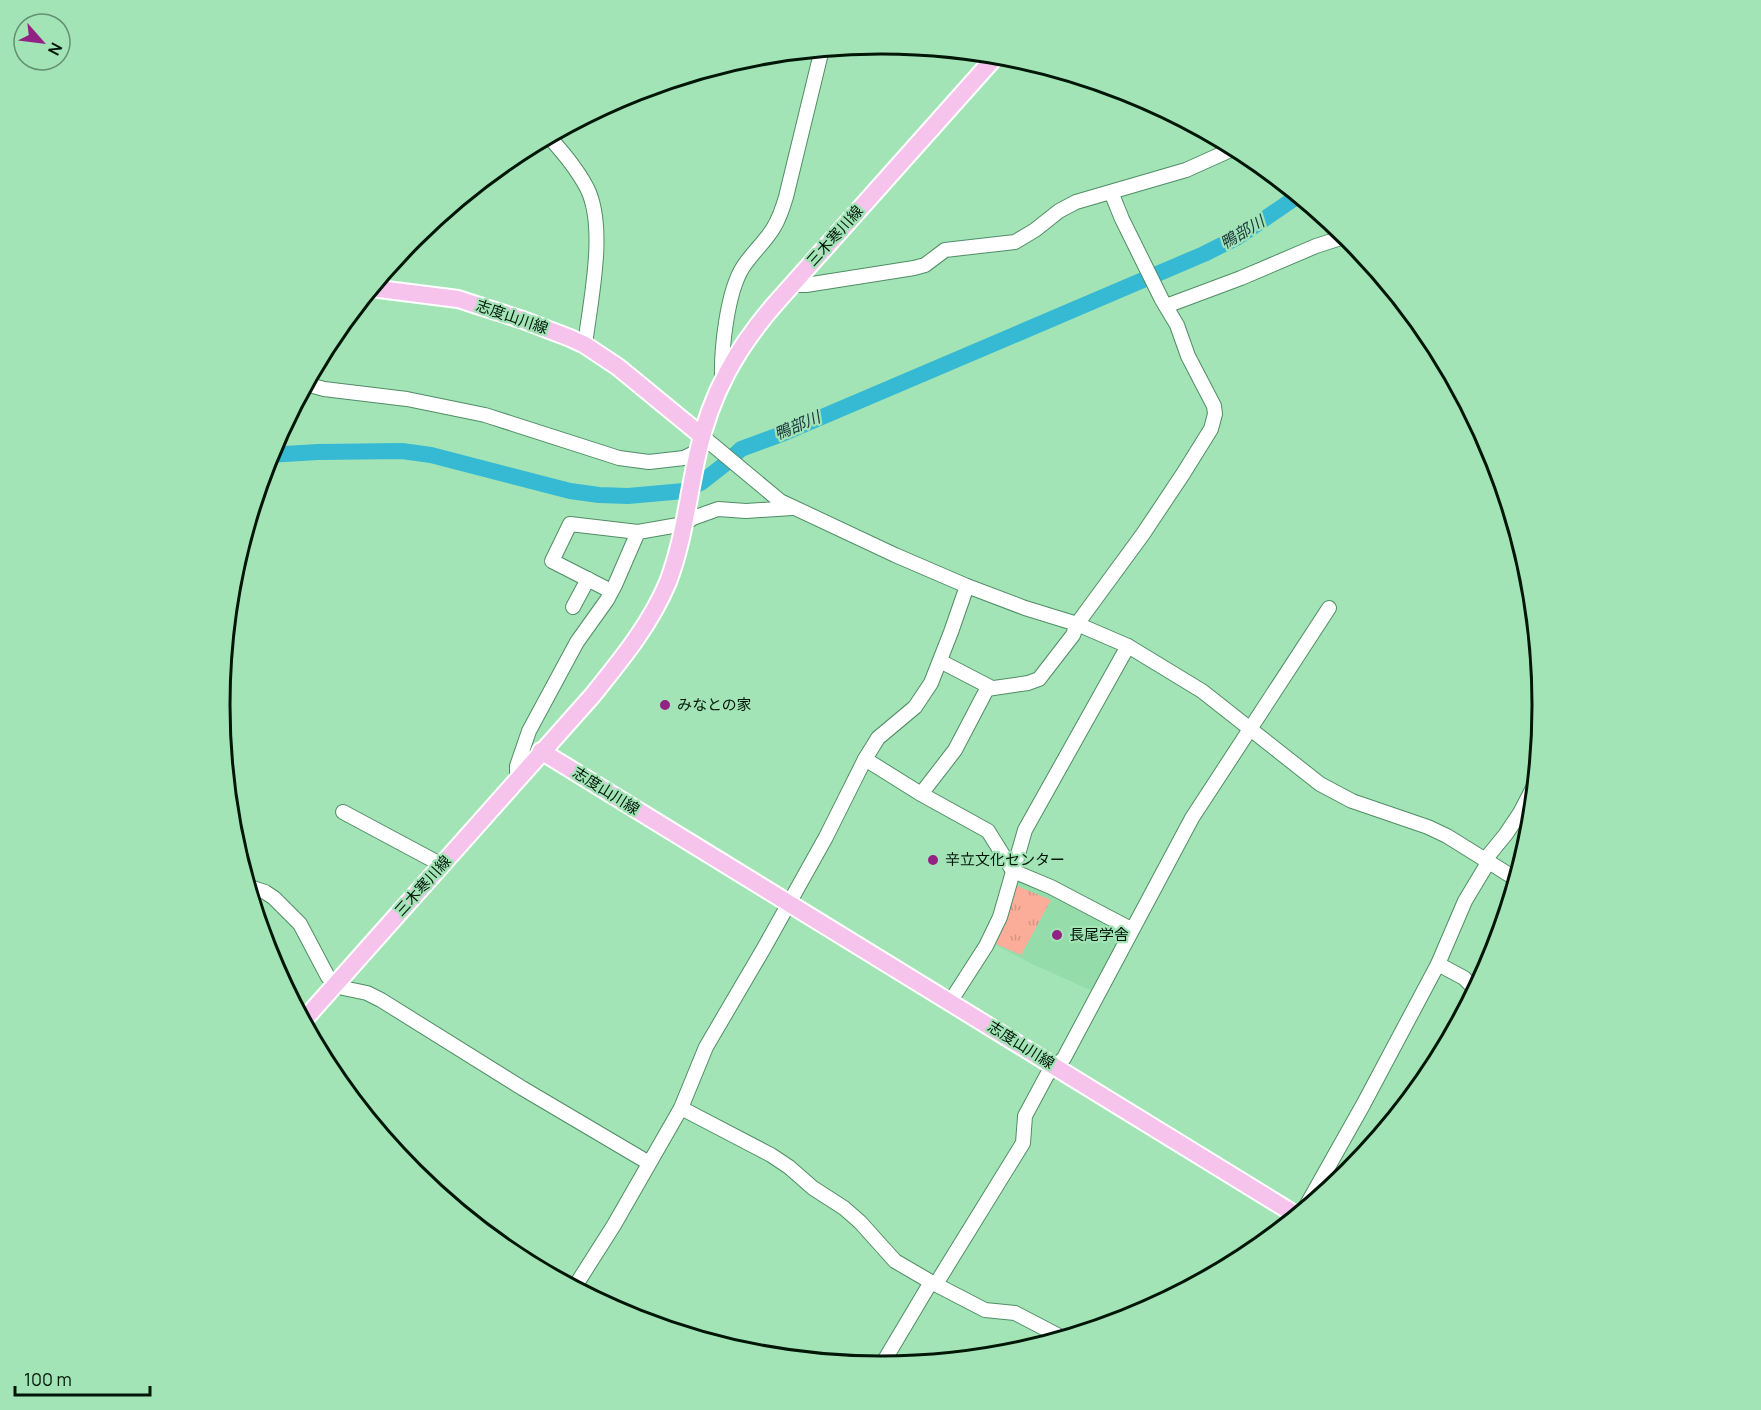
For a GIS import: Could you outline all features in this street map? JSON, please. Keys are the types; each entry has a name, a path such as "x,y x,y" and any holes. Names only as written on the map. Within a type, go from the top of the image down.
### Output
{"main road":[{"name":"三木寒川線","path":"699,447 722,380 752,331 989,64"},
{"name":"志度山川線","path":"380,289 458,299 523,320 585,345 618,367 699,447"},
{"path":"541,751 592,696 627,653 643,630 668,582 685,521 699,447"},
{"name":"三木寒川線","path":"309,1015 541,751"},
{"name":"志度山川線","path":"541,751 1289,1211"}],"street":[{"path":"722,380 722,361 731,300 742,269 773,228 780,214 820,57"},
{"path":"553,142 588,189 594,209 597,229 596,255 585,345"},
{"path":"793,283 806,285 914,268 925,265 945,250 1015,242 1076,202 1186,170 1224,153"},
{"path":"921,794 955,750 987,689 1029,683 1039,679 1073,635 1077,624 1143,534 1189,465 1215,419 1214,406 1188,356 1177,325 1137,249 1111,192"},
{"path":"1164,303 1241,278 1335,240"},
{"path":"313,386 407,399 476,413 619,458 649,462 684,458 699,447 717,447 755,482 793,508 1025,609 1077,624 1128,646 1202,691 1320,784 1352,801 1428,827 1447,836 1509,875"},
{"path":"605,588 552,561 570,524 638,532 685,521 718,509 746,511 793,508"},
{"path":"517,779 517,766 529,731 578,642 615,585 638,532"},
{"path":"573,607 588,579"},
{"path":"578,1281 614,1226 681,1108 706,1047 826,837 865,759 878,738 915,707 931,683 967,585"},
{"path":"887,1356 1023,1143 1025,1116 1047,1075 1064,1058 1192,818 1329,608"},
{"path":"950,1002 986,946 1000,917 1025,830 1128,646"},
{"path":"940,661 992,688"},
{"path":"865,759 921,794 988,831 1013,871 1051,887 1131,929"},
{"path":"1316,1188 1438,964 1465,901 1486,866 1488,856 1506,834 1523,807"},
{"path":"344,812 442,865"},
{"path":"257,889 274,898 300,924 328,977 338,981 343,988 367,993 381,1000 522,1088 649,1163"},
{"path":"1438,964 1469,983"},
{"path":"681,1108 771,1155 789,1167 813,1188 844,1208 860,1222 895,1261 985,1310 1015,1313 1053,1333"}],"shaded area":[{"name":"長尾学舎","path":"1013,877 1125,928 1092,991 990,942"}],"green space":[{"path":"1017,886 1051,900 1021,955 996,944 1007,919"}],"waterway":[{"name":"鴨部川","path":"280,454 402,451 431,455 570,491 628,496 684,491 702,482 741,449 782,434 1204,254 1238,237 1291,201"}],"place":[{"name":"みなとの家","path":"665,705"},
{"name":"辛立文化センター","path":"933,860"},
{"name":"長尾学舎","path":"1057,935"}]}
